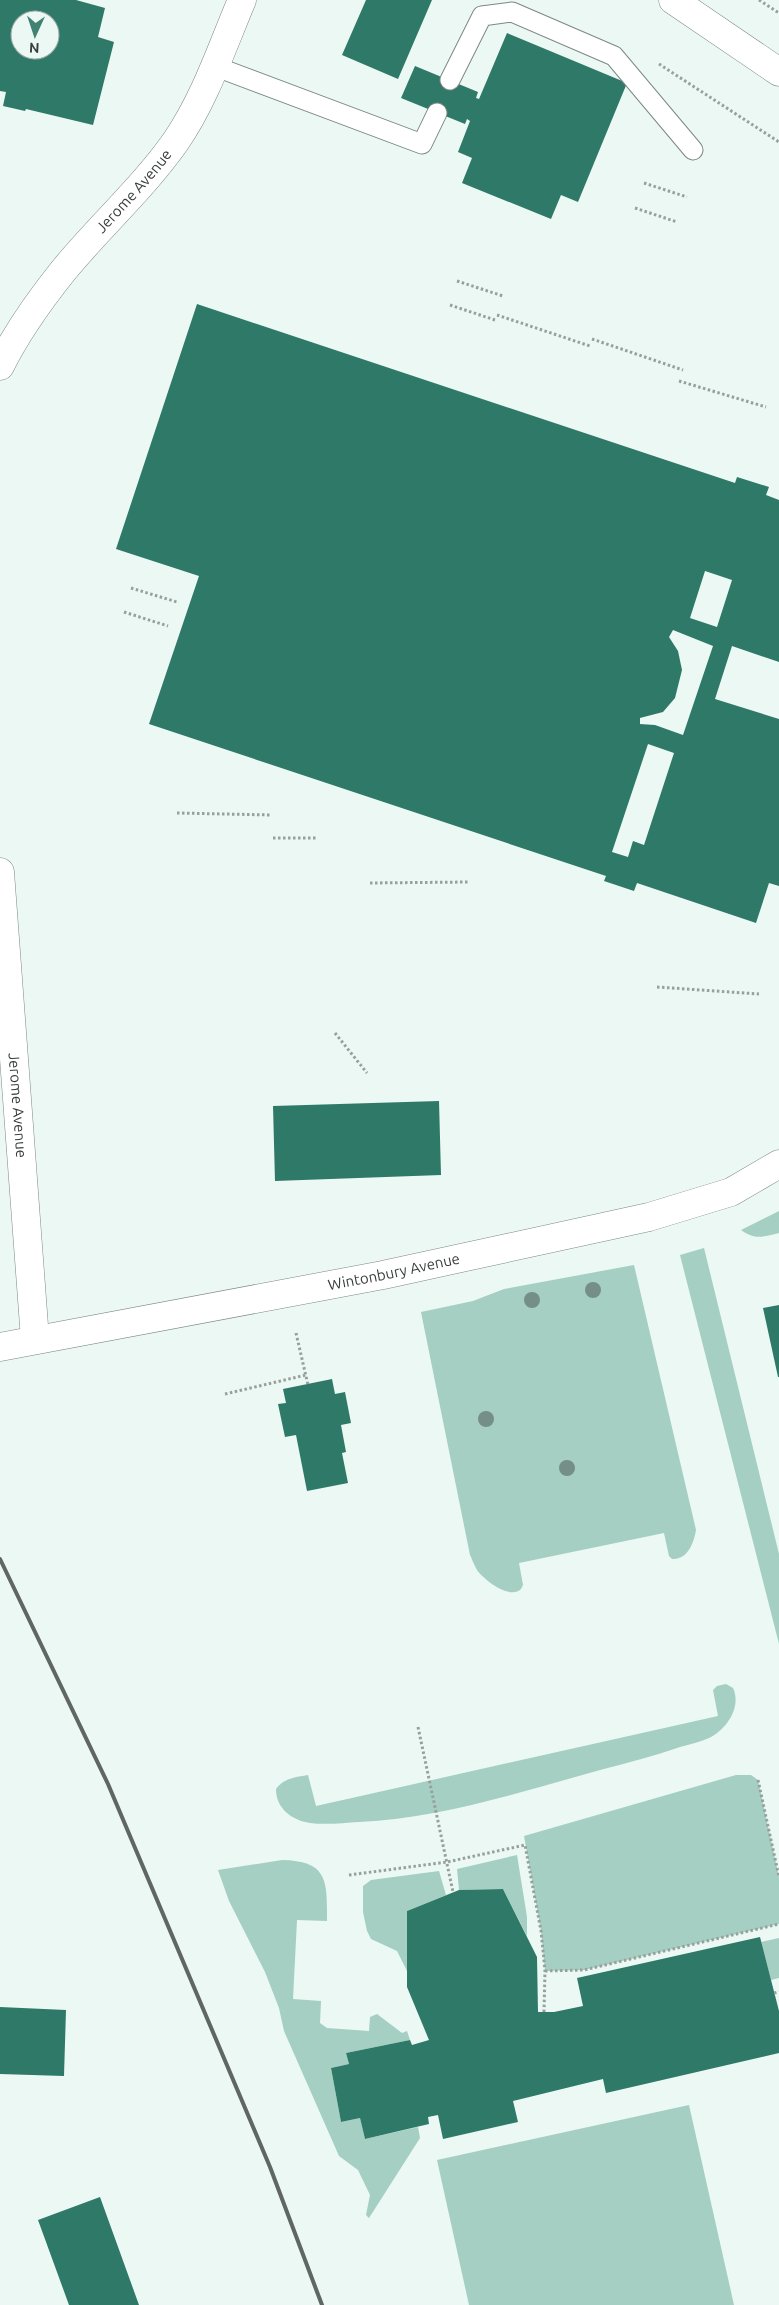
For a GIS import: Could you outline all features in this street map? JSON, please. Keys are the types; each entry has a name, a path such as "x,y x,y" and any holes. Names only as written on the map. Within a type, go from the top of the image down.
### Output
{"street":[{"name":"Jerome Avenue","path":"0,366 15,336 64,271 148,176 176,141 197,106 242,0"},
{"path":"672,0 779,72"},
{"name":"Jerome Avenue","path":"0,872 34,1340"},
{"name":"Wintonbury Avenue","path":"0,1347 206,1310 384,1275 649,1217 731,1192 779,1164"}],"lane":[{"path":"450,80 482,16 512,12 614,56 693,150"},
{"path":"214,66 422,144 437,113"}],"path":[{"path":"758,0 779,14"},
{"path":"652,60 779,142"},
{"path":"644,183 687,197"},
{"path":"636,208 677,222"},
{"path":"457,280 504,296"},
{"path":"450,304 495,320"},
{"path":"497,315 590,346"},
{"path":"592,339 683,370"},
{"path":"679,381 766,407"},
{"path":"131,588 177,602"},
{"path":"124,612 168,626"},
{"path":"177,813 272,815"},
{"path":"272,838 317,838"},
{"path":"370,883 469,882"},
{"path":"657,987 759,994"},
{"path":"335,1033 367,1073"},
{"path":"296,1333 308,1385"},
{"path":"225,1394 306,1375"},
{"path":"418,1728 453,1892"},
{"path":"758,1780 779,1877"},
{"path":"349,1875 447,1862 525,1845 541,1932 545,1971 544,2012"},
{"path":"545,1971 584,1970 779,1924"}],"green space":[{"path":"779,1211 779,1233 759,1237 741,1230"},
{"path":"704,1248 779,1554 779,1644 680,1255"},
{"path":"634,1265 696,1530 692,1545 682,1557 672,1559 669,1556 664,1533 519,1563 523,1585 521,1589 516,1592 504,1590 480,1574 470,1555 421,1312 473,1301 504,1289"},
{"path":"726,1684 733,1688 735,1695 734,1710 726,1724 709,1738 481,1803 390,1820 322,1824 310,1823 291,1816 282,1807 277,1796 276,1789 283,1782 308,1775 316,1806 718,1716 713,1690 717,1686"},
{"path":"736,1775 751,1775 758,1780 779,1877 779,1924 584,1970 545,1971 541,1931 524,1836"},
{"path":"517,1855 527,1917 527,1936 503,1889 459,1890 457,1869"},
{"path":"282,1860 309,1864 317,1869 322,1876 327,1895 327,1921 297,1920 293,1999 321,2001 320,2023 327,2028 369,2031 370,2017 377,2014 402,2033 407,2031 410,2040 346,2053 349,2064 331,2068 341,2122 360,2118 365,2139 418,2127 420,2138 369,2218 366,2215 370,2195 358,2170 339,2156 284,2031 279,2008 265,1972 229,1901 218,1870"},
{"path":"439,1871 446,1895 407,1911 407,1971 397,1951 371,1939 367,1931 363,1912 363,1886 371,1880"},
{"path":"779,1938 779,1978 771,1980 761,1942"},
{"path":"689,2105 734,2305 469,2305 437,2160"}],"building":[{"path":"0,0 76,0 105,8 98,37 114,42 93,125 26,109 25,111 3,106 6,92 0,91"},
{"path":"366,0 432,0 398,79 342,55"},
{"path":"507,33 627,83 578,202 561,195 551,219 462,183 472,158 458,152 470,121 467,119 465,124 401,98 415,66 478,92 476,98 479,99"},
{"path":"197,304 735,483 737,477 769,487 766,495 779,500 779,662 732,646 715,699 779,719 779,886 769,883 756,923 637,883 634,891 604,881 606,876 149,724 199,576 116,549","holes":["705,571 732,580 717,627 690,618","673,630 713,646 683,735 655,725 640,724 640,718 663,712 675,698 682,670 678,651 669,637","648,744 674,753 644,845 633,841 628,857 612,852"]},
{"path":"439,1101 441,1175 275,1181 273,1106"},
{"path":"779,1305 779,1377 778,1377 763,1308"},
{"path":"332,1379 335,1394 345,1392 351,1423 341,1425 346,1452 342,1453 348,1483 307,1491 296,1435 285,1437 278,1404 286,1403 283,1389"},
{"path":"503,1889 537,1957 538,2012 554,2012 583,2006 577,1978 760,1937 779,2011 779,2053 606,2093 603,2079 513,2101 518,2122 443,2139 438,2115 428,2117 429,2124 365,2139 360,2118 341,2122 331,2068 349,2064 346,2053 410,2040 412,2045 429,2040 407,1987 407,1911 459,1890"},
{"path":"0,2007 66,2010 64,2076 0,2074"},
{"path":"100,2197 139,2305 69,2305 38,2220"}],"railway":[{"path":"0,1559 108,1784 270,2167 322,2305"}]}
